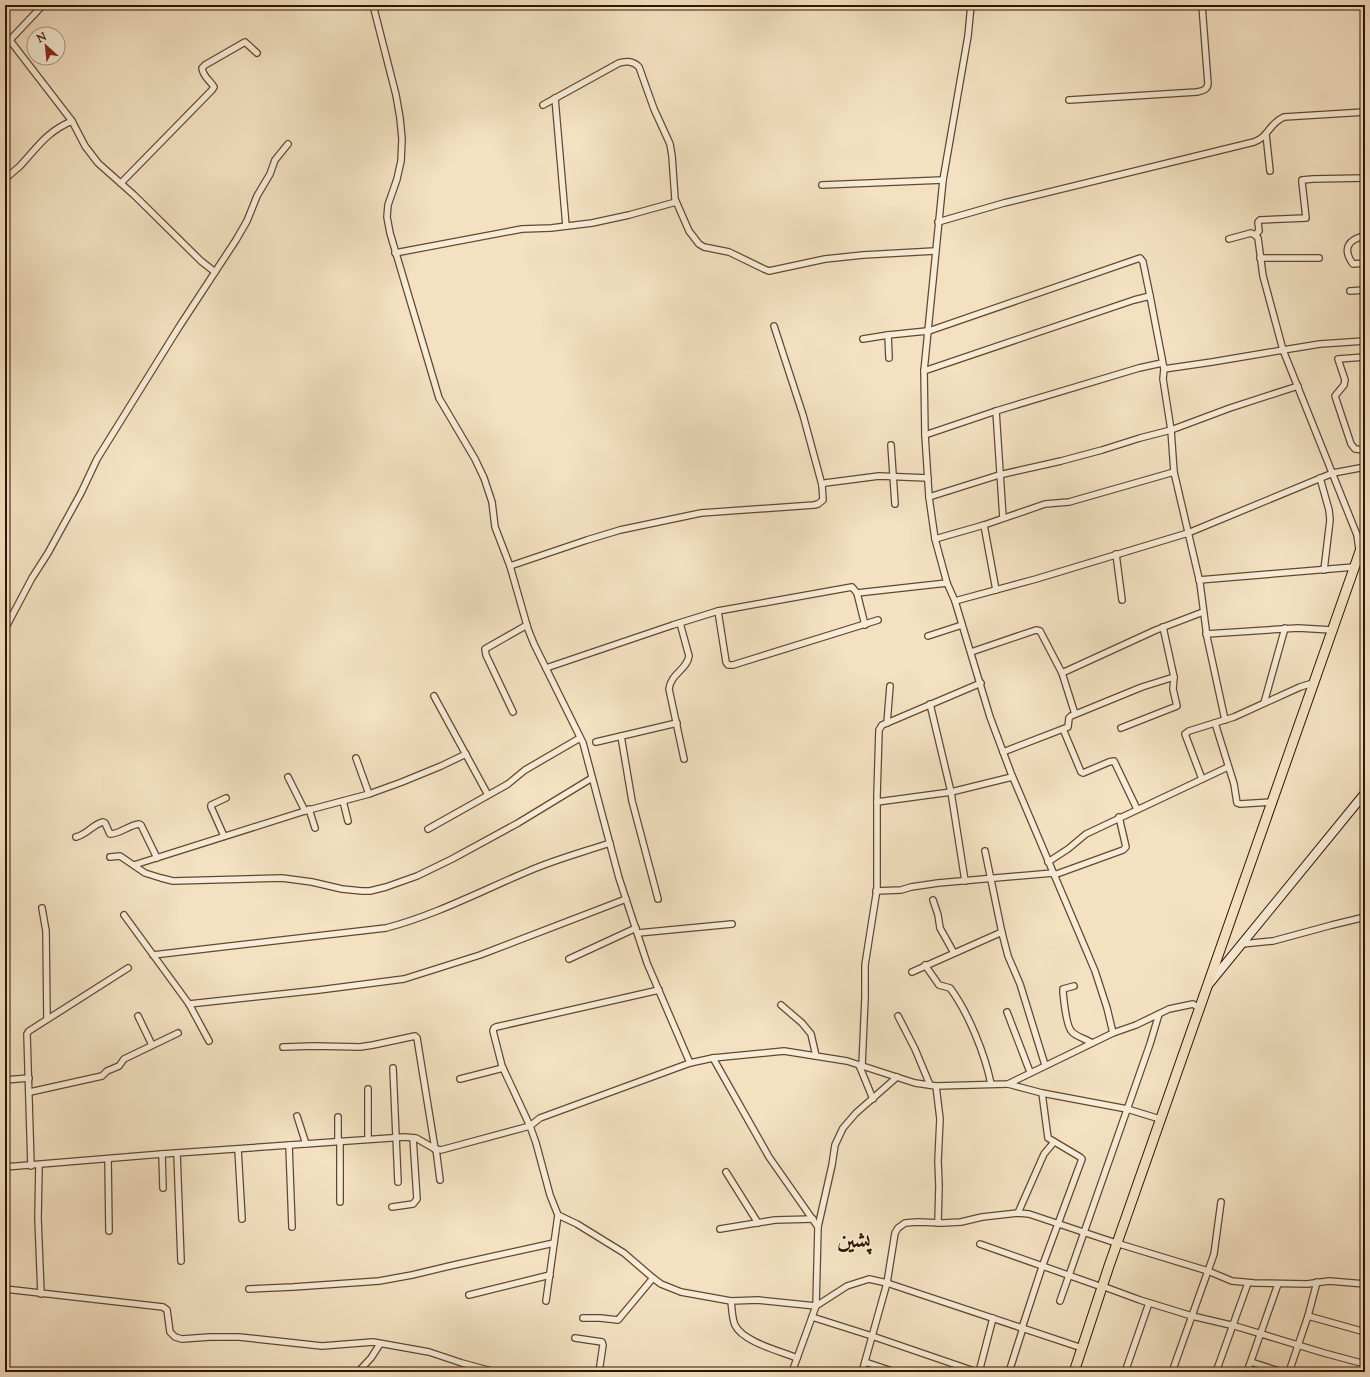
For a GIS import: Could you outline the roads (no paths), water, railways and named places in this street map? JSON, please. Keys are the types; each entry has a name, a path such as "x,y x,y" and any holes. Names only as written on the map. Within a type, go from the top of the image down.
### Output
{"main road":[{"path":"1074,1372 1116,1243 1365,537"},
{"path":"1207,986 1365,793"}],"street":[{"path":"10,40 42,5"},
{"path":"373,5 396,95 402,139 401,161 397,179 388,205 387,217 396,253 439,398 475,459 484,478 492,502 495,527 510,566 527,625 534,644 583,743 610,844 647,963 690,1063"},
{"path":"971,5 968,36 942,180 927,331 924,371 925,435 929,497 935,539 947,583 955,601 981,683 990,717 1012,776 1095,971 1107,1008 1113,1033"},
{"path":"1069,100 1197,92 1207,88 1208,84 1202,5"},
{"path":"5,34 72,121 88,152 201,261 215,272"},
{"path":"121,183 212,90 214,87 204,74 202,68 205,64 245,42 257,53"},
{"path":"543,104 619,63 626,61 635,63 639,67 654,109 670,144 676,202 688,231 699,244 704,247 716,248 729,252 764,269 770,270 825,259 863,255 935,252"},
{"path":"555,98 566,226"},
{"path":"938,222 1004,203 1254,142 1262,139 1272,124 1284,117 1365,112"},
{"path":"5,180 43,139 61,125 72,121"},
{"path":"1266,134 1270,171"},
{"path":"5,629 32,578 48,553 81,493 97,459 178,328 247,221 257,196 270,174 275,160 288,144"},
{"path":"1255,235 1259,230 1258,222 1260,220 1306,218 1302,180 1365,178"},
{"path":"822,185 942,180"},
{"path":"396,253 522,229 566,226 629,215 676,202"},
{"path":"1229,239 1251,234 1255,235"},
{"path":"1255,235 1258,238 1263,276 1283,350 1357,535 1359,553"},
{"path":"1365,236 1352,240 1349,244 1348,253 1353,264 1365,263"},
{"path":"863,339 927,331 1140,258 1143,262 1163,366 1163,379 1171,430 1174,472 1199,580 1206,634 1225,720"},
{"path":"1260,258 1319,258"},
{"path":"1350,291 1365,290"},
{"path":"924,371 1134,300 1150,296"},
{"path":"510,566 620,530 701,513 743,511 818,504 823,500 822,485 803,415 774,326"},
{"path":"888,335 889,358"},
{"path":"925,435 996,411 1139,368 1212,362 1320,344 1365,341"},
{"path":"1365,357 1338,358 1345,380 1344,385 1335,396 1351,444 1356,449 1365,450"},
{"path":"929,497 999,475 1061,461 1171,430 1230,408 1298,386"},
{"path":"996,411 1003,518"},
{"path":"891,445 895,504"},
{"path":"955,601 1188,533 1333,473 1365,468"},
{"path":"935,539 984,525 1045,504 1069,502 1174,472"},
{"path":"822,485 879,476 928,478"},
{"path":"1320,478 1329,510 1330,520 1324,570"},
{"path":"984,525 996,590"},
{"path":"1116,554 1122,600"},
{"path":"1199,580 1354,567"},
{"path":"857,593 947,583"},
{"path":"546,668 718,611 852,587 857,593 865,625"},
{"path":"718,611 726,662 728,665 733,665 878,620"},
{"path":"1062,673 1163,627 1204,612"},
{"path":"680,623 689,656 688,660 670,683 669,690 684,759"},
{"path":"513,712 486,655 485,648 527,625"},
{"path":"928,636 962,625"},
{"path":"1121,728 1177,706 1173,688 1174,677 1163,627"},
{"path":"1264,704 1285,628"},
{"path":"1206,634 1285,628 1332,630"},
{"path":"971,652 1036,630 1040,631 1062,673 1075,714"},
{"path":"1003,752 1068,727 1069,718 1075,714 1142,687 1174,677"},
{"path":"873,1099 861,1065 865,998 865,965 876,891 879,730 882,725 981,683"},
{"path":"1202,779 1185,734 1189,731 1234,717 1300,687 1313,684"},
{"path":"887,723 890,686"},
{"path":"434,696 488,795"},
{"path":"930,704 951,792 965,881"},
{"path":"596,742 676,722"},
{"path":"1215,723 1234,784 1237,803 1272,802"},
{"path":"1064,729 1081,772 1083,773 1114,761 1137,809"},
{"path":"622,736 632,801 658,899"},
{"path":"428,829 508,784 525,770 580,738"},
{"path":"134,865 307,810 369,794 442,766 466,754"},
{"path":"356,758 369,794"},
{"path":"1048,862 1068,849 1086,834 1119,817 1228,767"},
{"path":"877,802 951,792 1012,776"},
{"path":"288,777 307,810 315,828"},
{"path":"110,857 120,856 145,873 173,881 282,878 312,882 342,889 370,891 410,878 452,859 518,823 592,778"},
{"path":"224,836 211,805 226,798"},
{"path":"343,801 348,821"},
{"path":"876,891 901,890 911,887 990,878 1054,874 1123,850 1126,847 1119,817"},
{"path":"76,836 83,835 99,823 103,822 105,823 110,834 114,834 134,824 139,824 141,825 157,858"},
{"path":"153,955 386,928 416,919 545,865 610,844"},
{"path":"985,852 1008,956 1020,984 1045,1065"},
{"path":"189,1004 404,979 480,955 626,899"},
{"path":"933,900 938,915 940,928 954,953"},
{"path":"42,908 46,931 46,1019"},
{"path":"124,915 189,1004 209,1041"},
{"path":"1242,944 1273,941 1365,917"},
{"path":"569,959 637,931 732,924"},
{"path":"912,972 1002,932"},
{"path":"925,965 939,985 947,987 951,990 967,1017 984,1060 991,1084"},
{"path":"31,1166 30,1092 27,1034 46,1019 128,968"},
{"path":"1074,986 1064,989 1063,992 1068,1024 1074,1034 1092,1043"},
{"path":"546,1301 558,1215 550,1195 530,1126 503,1068 493,1031 494,1028 659,990"},
{"path":"1008,1084 1113,1033 1136,1025 1169,1009 1193,1004 1199,1008"},
{"path":"781,1005 802,1023 811,1034 816,1056"},
{"path":"1007,1012 1030,1072"},
{"path":"1060,1301 1150,1044 1158,1014"},
{"path":"138,1016 152,1045"},
{"path":"898,1016 915,1049 930,1085"},
{"path":"30,1092 102,1076 107,1071 119,1066 124,1059 178,1033"},
{"path":"283,1047 373,1046 415,1036 417,1038 440,1180"},
{"path":"5,1167 396,1137 413,1138 441,1150 530,1126 540,1118 690,1063 713,1058 784,1051 847,1061 915,1083 936,1086 1008,1084 1042,1093 1127,1109 1160,1119"},
{"path":"713,1058 769,1157 818,1227"},
{"path":"393,1068 398,1182"},
{"path":"460,1079 503,1068"},
{"path":"792,1372 816,1306 818,1227 832,1165 834,1145 843,1128 897,1077"},
{"path":"5,1080 29,1078"},
{"path":"936,1086 940,1119 938,1223"},
{"path":"368,1089 368,1139"},
{"path":"1008,1372 1042,1267 1082,1159 1080,1156 1048,1138 1042,1093"},
{"path":"297,1116 306,1144"},
{"path":"338,1117 340,1202"},
{"path":"392,1207 413,1204 417,1200 413,1138"},
{"path":"1018,1213 1044,1154 1054,1142"},
{"path":"289,1145 292,1227"},
{"path":"238,1149 242,1219"},
{"path":"177,1153 181,1261"},
{"path":"162,1154 163,1188"},
{"path":"108,1159 109,1232"},
{"path":"39,1165 38,1224 41,1294"},
{"path":"726,1172 758,1223"},
{"path":"1172,1372 1214,1254 1221,1202"},
{"path":"862,1372 887,1283 895,1234 900,1225 907,1223 961,1222 982,1217 1018,1213 1029,1214 1084,1233 1208,1270 1216,1275 1232,1281 1248,1283 1308,1284 1329,1281 1365,1284"},
{"path":"558,1215 577,1224 624,1253 661,1284 681,1292 731,1301 758,1300 816,1306 848,1286 869,1279 887,1283 1082,1348"},
{"path":"720,1229 774,1220 813,1219"},
{"path":"249,1289 379,1281 554,1243"},
{"path":"980,1244 1042,1267 1149,1303 1192,1316 1232,1325 1365,1364"},
{"path":"469,1295 550,1275"},
{"path":"583,1318 618,1320 653,1278"},
{"path":"1289,1372 1308,1316 1317,1282"},
{"path":"1216,1372 1248,1283"},
{"path":"1248,1372 1250,1362 1278,1284"},
{"path":"5,1289 163,1307 168,1310 171,1334 175,1338 238,1337 322,1346 368,1342 429,1352 495,1372"},
{"path":"731,1301 734,1324 745,1336 755,1342 797,1358"},
{"path":"1125,1372 1149,1303"},
{"path":"1308,1316 1365,1332"},
{"path":"812,1317 978,1372 993,1318"},
{"path":"575,1338 602,1342 603,1345 599,1372"},
{"path":"358,1372 371,1358 380,1344"},
{"path":"865,1362 895,1372"},
{"path":"1250,1362 1282,1372"}],"district":[{"name":"پشین","path":"854,1241"}]}
